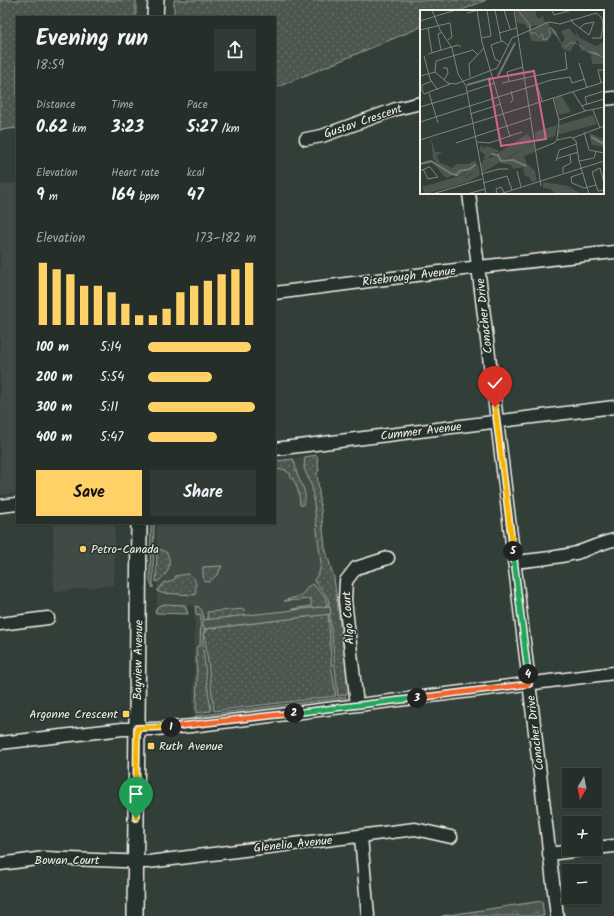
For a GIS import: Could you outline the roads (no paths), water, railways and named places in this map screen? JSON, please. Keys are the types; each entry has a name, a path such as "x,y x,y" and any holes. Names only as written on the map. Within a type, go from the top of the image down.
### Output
{"main road":[{"path":"155,16 156,0"},
{"name":"Bayview Avenue","path":"135,916 139,524"}],"street":[{"path":"604,99 614,98"},
{"name":"Gustav Crescent","path":"306,139 322,136 396,109 420,103"},
{"name":"Conacher Drive","path":"469,194 556,916"},
{"name":"Risebrough Avenue","path":"276,293 479,267 614,252"},
{"name":"Cummer Avenue","path":"276,448 614,407"},
{"path":"0,506 16,504"},
{"path":"514,562 559,557 614,540"},
{"name":"Algo Court","path":"356,705 345,600 346,581 356,568 388,558"},
{"path":"0,624 48,618"},
{"path":"0,743 119,729 190,726 614,673"},
{"name":"Glenelia Avenue","path":"135,861 148,862 222,852 361,837 415,829 451,836"},
{"path":"361,837 368,916"},
{"path":"602,847 614,846"},
{"path":"549,854 562,852"},
{"name":"Bowan Court","path":"0,864 44,858 135,861"}],"place":[{"name":"Petro-Canada","path":"83,549"},
{"name":"Argonne Crescent","path":"126,714"},
{"name":"Ruth Avenue","path":"151,746"}]}
